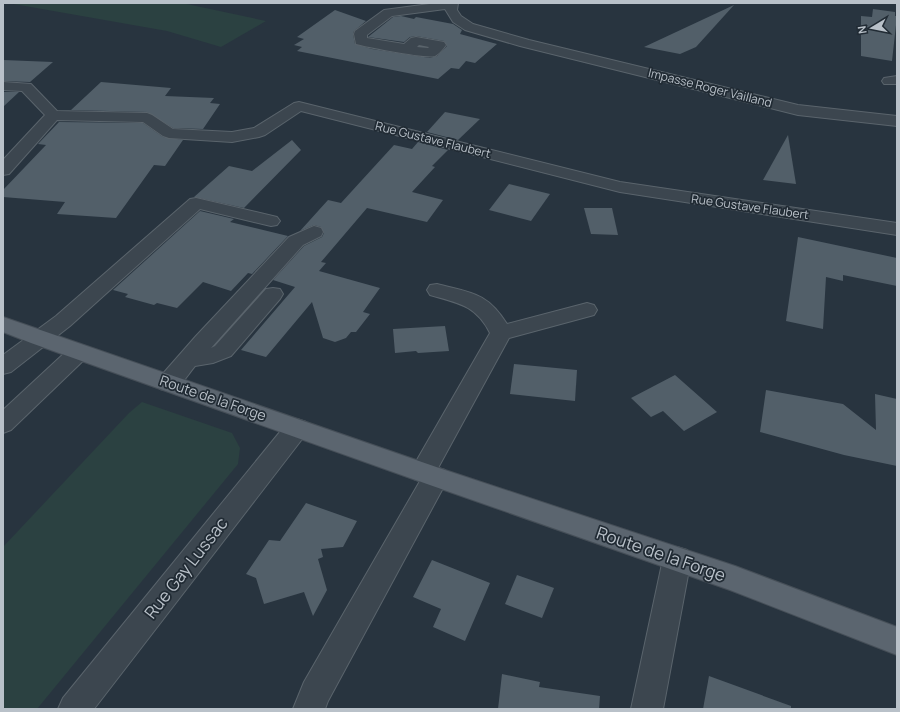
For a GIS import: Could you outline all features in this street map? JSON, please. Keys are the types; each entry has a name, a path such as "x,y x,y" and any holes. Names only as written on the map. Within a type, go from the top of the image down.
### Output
{"main road":[{"name":"Route de la Forge","path":"3,324 39,338 429,474 735,579 897,641"}],"street":[{"name":"Impasse Roger Vailland","path":"452,4 451,10 457,19 469,27 525,43 798,110 897,121"},
{"path":"406,50 361,40 360,34 388,13 452,4"},
{"path":"3,86 26,87 53,114 3,170"},
{"name":"Rue Gustave Flaubert","path":"53,114 147,118 169,133 232,137 259,132 299,106 620,187 897,228"},
{"path":"3,366 63,321 196,203 271,221"},
{"path":"168,383 296,241 314,232"},
{"path":"437,290 460,296 476,303 486,310 502,333"},
{"path":"189,359 213,355 223,351 273,294"},
{"path":"310,709 315,693 502,333 587,310"},
{"path":"3,424 79,352"},
{"name":"Rue Gay Lussac","path":"74,709 297,428"},
{"path":"647,709 677,559"}],"green space":[{"path":"8,3 182,3 266,21 221,47 167,31"},
{"path":"142,402 232,433 240,448 238,464 37,709 7,709 3,707 3,547 129,413"}],"building":[{"path":"734,5 696,47 680,54 644,47"},
{"path":"873,9 895,12 895,16 897,16 892,61 861,56 861,16 872,17"},
{"path":"335,10 366,21 354,31 353,34 355,44 372,49 430,58 437,56 447,46 444,41 416,36 410,37 404,42 368,37 393,17 401,16 414,19 416,17 453,24 462,30 460,34 497,44 475,63 466,61 459,69 451,68 438,79 297,51 302,47 294,45 304,39 297,37"},
{"path":"3,60 53,62 30,82 3,81"},
{"path":"101,82 171,88 165,96 214,98 210,103 220,104 203,129 173,128 147,112 71,110"},
{"path":"3,92 19,92 3,107"},
{"path":"445,112 480,119 458,140 427,132"},
{"path":"59,122 143,123 163,137 183,140 165,166 154,165 116,218 57,214 65,202 3,197 3,190 46,145 38,144"},
{"path":"788,135 796,184 763,180"},
{"path":"292,140 301,150 244,208 194,197 229,166 252,171"},
{"path":"418,142 448,150 432,166 435,167 412,192 443,200 427,222 367,208 321,262 326,263 319,271 380,288 363,312 370,314 356,332 351,332 346,338 335,342 323,338 312,302 266,357 241,350 295,287 273,280 304,246 322,237 324,233 321,227 314,225 300,231 328,200 341,203 394,145 412,149"},
{"path":"509,184 550,194 531,221 489,210"},
{"path":"584,208 612,208 618,235 591,234"},
{"path":"200,211 234,219 230,222 288,236 252,274 248,273 231,291 203,282 177,308 157,303 154,305 125,297 128,294 113,290"},
{"path":"798,237 897,258 897,286 843,275 843,281 826,277 823,329 786,321"},
{"path":"445,326 449,351 418,353 416,351 395,353 393,329"},
{"path":"514,364 577,370 575,401 510,394"},
{"path":"675,375 717,412 684,431 663,411 651,417 631,398"},
{"path":"766,390 843,404 876,430 875,394 897,399 897,466 844,455 760,432"},
{"path":"306,503 357,521 343,547 321,549 323,557 318,559 327,590 313,616 304,592 264,604 256,578 246,574 269,540 280,541"},
{"path":"432,560 490,583 465,641 433,627 441,609 413,597"},
{"path":"517,575 554,588 542,618 505,604"},
{"path":"502,674 540,682 539,687 600,696 599,709 498,709"},
{"path":"709,676 791,706 791,709 703,709"}]}
